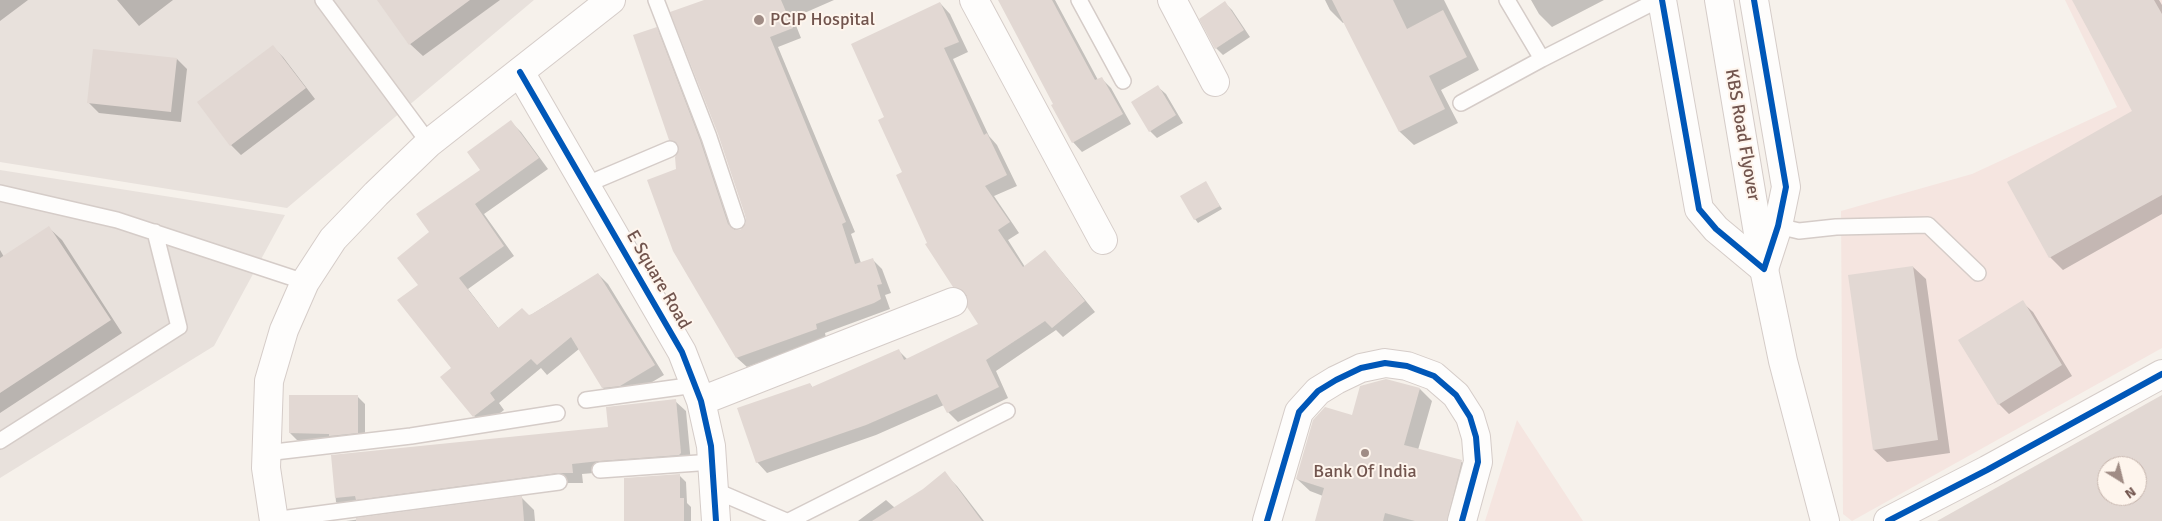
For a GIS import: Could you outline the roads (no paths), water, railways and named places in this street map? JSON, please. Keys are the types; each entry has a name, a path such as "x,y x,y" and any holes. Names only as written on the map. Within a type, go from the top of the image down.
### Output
{"street":[{"path":"273,521 266,468 269,381 284,330 305,282 333,239 429,143 611,0"},
{"path":"974,0 1103,240"},
{"path":"1172,0 1215,82"},
{"path":"1660,0 1699,209 1716,228 1764,269 1778,226 1786,187 1754,0"},
{"name":"KBS Road Flyover","path":"1718,0 1764,269 1783,361 1825,521"},
{"name":"E Square Road","path":"520,72 682,352 698,393 711,446 716,521"},
{"path":"698,393 953,302"},
{"path":"1267,521 1299,412 1318,391 1336,380 1361,368 1385,363 1407,366 1434,376 1456,395 1470,417 1476,437 1478,462 1462,521"},
{"path":"1888,521 1987,470 2162,374"}],"lane":[{"path":"323,0 429,143"},
{"path":"656,0 737,220"},
{"path":"1079,0 1123,81"},
{"path":"1506,0 1542,59"},
{"path":"1461,103 1542,59 1660,0"},
{"path":"585,185 670,149"},
{"path":"0,193 117,220 305,282"},
{"path":"1778,226 1800,230 1928,225 1978,273"},
{"path":"0,441 179,327 155,232"},
{"path":"586,400 698,393"},
{"path":"714,490 788,521 1007,410"},
{"path":"266,453 411,436 557,413"},
{"path":"600,470 712,462"},
{"path":"273,521 559,482"}],"place":[{"name":"PCIP Hospital","path":"759,20"},
{"name":"Bank Of India","path":"1365,453"}]}
